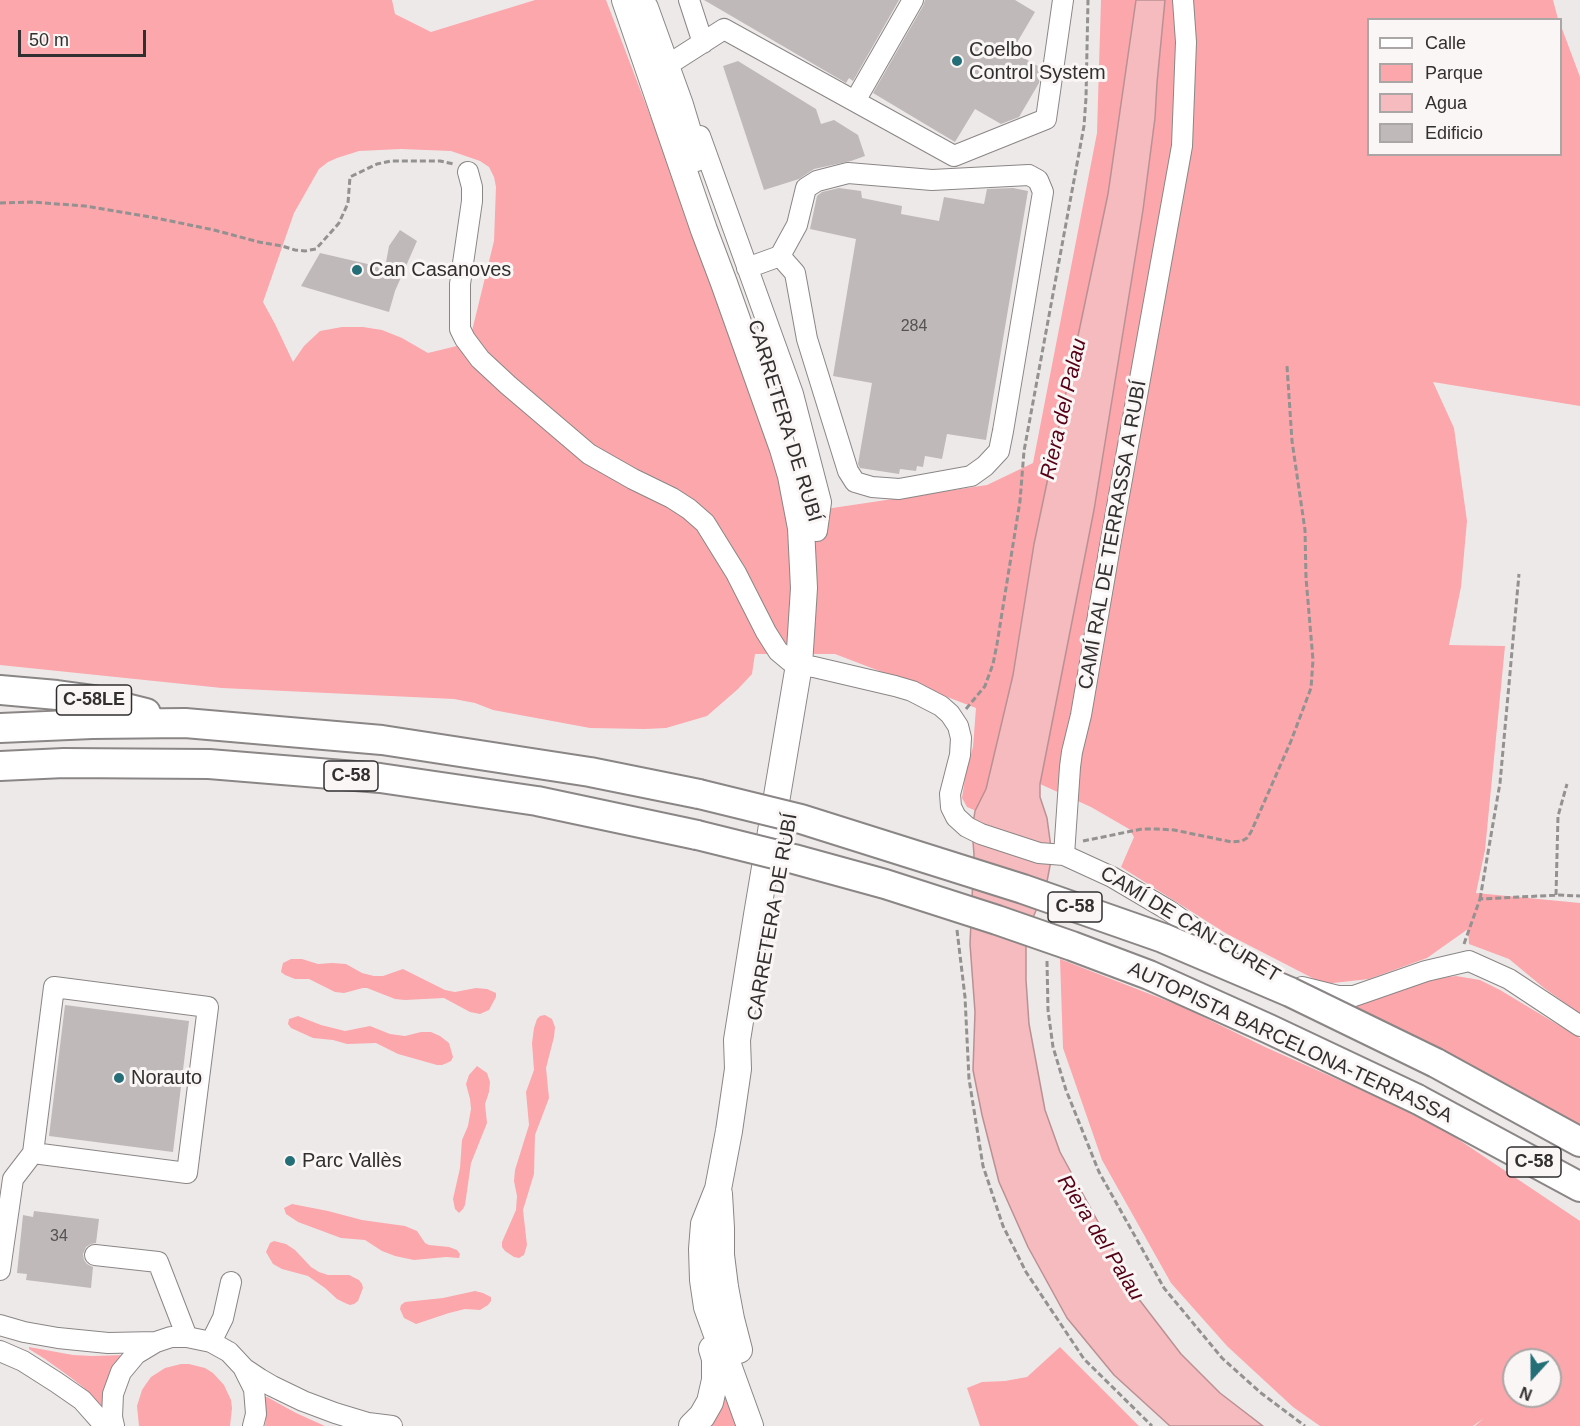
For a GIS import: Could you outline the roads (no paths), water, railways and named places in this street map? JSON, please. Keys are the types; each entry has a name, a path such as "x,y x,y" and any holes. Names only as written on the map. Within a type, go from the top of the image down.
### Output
{"highway":[{"name":"C-58LE","path":"0,690 94,700 185,723"},
{"name":"AUTOPISTA BARCELONA-TERRASSA","path":"0,728 185,723 382,740 590,772 699,794 801,819 1023,889 1163,938 1290,992 1436,1063 1580,1142"},
{"name":"AUTOPISTA BARCELONA-TERRASSA","path":"0,766 64,763 209,764 380,778 537,801 697,835 794,859 885,884 998,920 1159,980 1418,1099 1580,1187"},
{"path":"1489,1137 1580,1201"}],"main road":[{"name":"CARRETERA DE RUBÍ","path":"625,0 685,177 789,468 800,520 804,588 810,606 811,626 801,755 750,1044 738,1069"},
{"name":"CARRETERA DE RUBÍ","path":"643,0 789,424 811,498 820,568 820,621 807,666 792,748 781,776 737,1040 738,1069 718,1189 704,1224 702,1249 707,1307 750,1426"},
{"name":"CARRETERA DE RUBÍ","path":"718,1189 721,1255 731,1319 761,1414 768,1426"},
{"path":"692,1426 702,1416 710,1402 715,1380 715,1359 707,1332 707,1307"}],"street":[{"path":"651,0 713,175 763,262 793,394 821,502 817,531"},
{"path":"689,0 703,43"},
{"path":"855,101 913,0"},
{"path":"674,61 724,29 954,156 1046,119 1063,0"},
{"name":"CAMÍ RAL DE TERRASSA A RUBÍ","path":"1065,850 1072,752 1081,715 1182,146 1186,42 1183,0"},
{"path":"468,172 472,187 472,201 460,284 460,329 480,359 589,454 672,498 705,523 736,573 766,632 778,651 790,661 912,691 941,706 950,714 958,726 961,738 960,755 950,794 951,807 956,818 981,834 1039,852 1065,850"},
{"path":"848,173 932,180 1029,175 1038,180 1043,192 999,451 986,466 971,476 899,489 872,487 855,482 848,471 807,339 795,273 763,262 797,225 806,188 817,181 848,173"},
{"name":"CAMÍ DE CAN CURET","path":"1065,850 1168,910 1218,945 1268,974 1292,984 1316,992 1354,996 1426,971 1469,961 1509,979 1580,1026"},
{"path":"0,1270 13,1179 33,1153 54,987 208,1007 187,1173 33,1153"},
{"path":"95,1255 158,1263 187,1336"},
{"path":"211,1342 223,1318 231,1282"},
{"path":"0,1325 58,1338 108,1343 156,1342 187,1336 211,1342 229,1352 260,1380 303,1401 368,1423 392,1426"},
{"path":"114,1426 111,1417 113,1394 121,1372 136,1354 156,1342"},
{"path":"0,1352 23,1361 82,1400 105,1426"},
{"path":"243,1367 254,1389 256,1414 254,1426"}],"water":[{"name":"Riera del Palau","path":"1136,0 1165,0 1155,118 1143,210 1094,510 1040,784 1040,797 1047,818 1052,855 1046,887 1026,934 1029,1024 1045,1110 1060,1152 1138,1298 1181,1354 1220,1393 1263,1426 1170,1426 1114,1375 1067,1318 1028,1247 999,1182 973,1070 975,1012 970,944 974,854 972,830 975,811 986,789 1013,675 1034,544 1108,194"}],"place":[{"name":"Coelbo Control System","path":"957,61"},
{"name":"Can Casanoves","path":"357,270"},
{"name":"Norauto","path":"119,1078"},
{"name":"Parc Vallès","path":"290,1161"}]}
